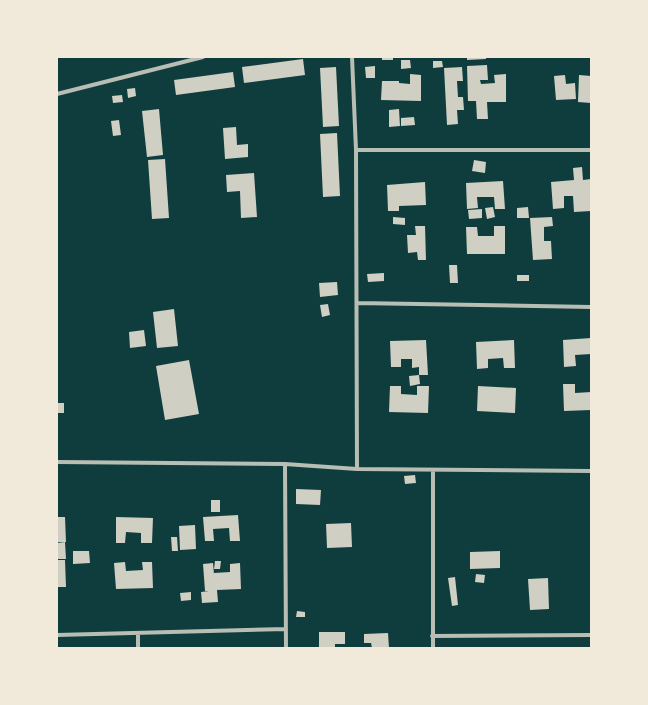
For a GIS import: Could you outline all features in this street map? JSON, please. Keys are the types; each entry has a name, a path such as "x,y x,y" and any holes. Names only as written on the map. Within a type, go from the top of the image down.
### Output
{"street":[{"path":"57,94 203,57"},
{"path":"352,57 356,150 357,469"},
{"path":"356,150 591,150"},
{"path":"357,303 591,307"},
{"path":"57,462 285,464 357,469 591,471"},
{"path":"285,464 286,648"},
{"path":"433,470 433,648"},
{"path":"57,635 286,629"},
{"path":"138,633 138,648"},
{"path":"432,636 591,635"}],"building":[{"path":"382,57 393,57 393,60 382,60"},
{"path":"467,57 486,57 486,59 467,60"},
{"path":"303,59 305,75 244,83 242,67"},
{"path":"401,60 410,60 411,68 401,69"},
{"path":"433,61 442,61 443,67 433,68"},
{"path":"487,65 488,80 480,80 481,84 495,83 494,75 506,74 506,102 487,102 488,119 477,119 476,101 468,101 467,66"},
{"path":"375,66 375,78 366,78 365,67"},
{"path":"336,67 339,126 323,127 320,68"},
{"path":"462,67 463,81 457,81 458,97 463,97 464,110 457,110 458,124 447,125 444,68"},
{"path":"233,72 235,87 176,95 174,80"},
{"path":"410,74 421,75 421,101 381,100 382,81 399,81 399,83 410,84"},
{"path":"565,75 566,84 575,83 576,99 556,100 554,76"},
{"path":"579,75 591,76 591,103 578,102"},
{"path":"135,88 136,96 128,98 127,89"},
{"path":"122,95 123,102 113,103 112,96"},
{"path":"159,109 163,155 147,157 142,111"},
{"path":"399,109 400,126 389,127 389,110"},
{"path":"414,117 415,125 401,126 401,118"},
{"path":"119,120 121,135 113,136 111,121"},
{"path":"236,127 237,145 248,144 248,157 225,159 223,128"},
{"path":"337,133 340,196 323,197 320,134"},
{"path":"165,159 169,218 152,219 148,160"},
{"path":"474,160 486,162 485,173 472,171"},
{"path":"582,167 583,180 591,179 591,211 574,212 573,196 564,196 564,208 553,209 551,182 574,180 573,168"},
{"path":"254,173 257,217 241,218 240,191 227,192 226,175"},
{"path":"503,181 505,209 495,209 494,197 477,197 478,208 467,209 466,183"},
{"path":"425,182 426,205 399,206 399,211 388,211 387,185"},
{"path":"493,207 495,217 487,219 485,208"},
{"path":"528,207 529,218 517,218 517,208"},
{"path":"482,209 482,218 469,219 468,210"},
{"path":"393,217 405,218 405,225 393,224"},
{"path":"552,217 553,226 544,227 544,241 551,241 552,259 533,260 530,218"},
{"path":"415,226 425,226 426,260 418,260 417,252 408,253 407,235 416,235"},
{"path":"494,226 505,226 505,254 467,254 466,227 477,227 478,236 494,236"},
{"path":"449,265 457,265 458,283 450,283"},
{"path":"384,273 384,281 368,282 367,274"},
{"path":"517,275 529,275 529,281 517,281"},
{"path":"337,282 338,295 320,297 319,283"},
{"path":"328,304 330,315 322,317 320,305"},
{"path":"174,309 178,346 157,348 153,312"},
{"path":"144,330 146,346 130,348 129,332"},
{"path":"591,338 591,354 575,355 576,366 564,367 563,340"},
{"path":"426,340 428,375 419,375 419,367 412,368 412,359 401,359 401,367 391,367 390,341"},
{"path":"514,340 515,368 504,368 503,358 488,359 488,368 477,369 476,342"},
{"path":"189,360 199,414 165,420 156,366"},
{"path":"419,375 420,384 410,386 409,376"},
{"path":"563,384 575,384 575,393 591,392 591,410 564,411"},
{"path":"390,386 401,386 401,394 417,395 417,386 429,386 428,413 389,412"},
{"path":"478,386 516,388 515,413 477,411"},
{"path":"58,403 64,403 64,413 58,413"},
{"path":"415,475 416,483 405,484 404,476"},
{"path":"296,489 321,490 320,505 296,504"},
{"path":"211,500 220,500 220,512 211,512"},
{"path":"238,515 240,541 230,541 229,528 213,529 214,541 205,541 203,517"},
{"path":"57,517 65,517 66,542 57,542"},
{"path":"116,517 153,518 152,543 141,543 141,533 126,532 125,543 116,543"},
{"path":"351,523 352,547 327,548 326,524"},
{"path":"195,525 196,549 180,550 179,526"},
{"path":"171,537 177,537 178,551 172,551"},
{"path":"65,542 66,559 57,559 57,543"},
{"path":"73,551 89,551 90,563 73,564"},
{"path":"500,551 500,568 470,569 470,552"},
{"path":"57,560 65,560 66,587 57,587"},
{"path":"215,561 221,561 220,569 214,569"},
{"path":"125,562 126,571 143,570 142,562 152,562 153,588 116,589 114,563"},
{"path":"213,563 214,574 230,572 230,564 240,563 241,589 217,590 218,602 202,603 201,592 209,591 205,591 203,564"},
{"path":"476,574 485,575 484,583 475,582"},
{"path":"455,577 458,605 452,606 448,578"},
{"path":"548,578 549,609 530,610 528,579"},
{"path":"191,592 191,600 181,601 180,593"},
{"path":"297,611 305,612 305,617 296,617"},
{"path":"319,632 345,632 345,644 335,644 335,648 319,648"},
{"path":"388,633 389,648 372,648 371,643 364,643 364,634"}]}
